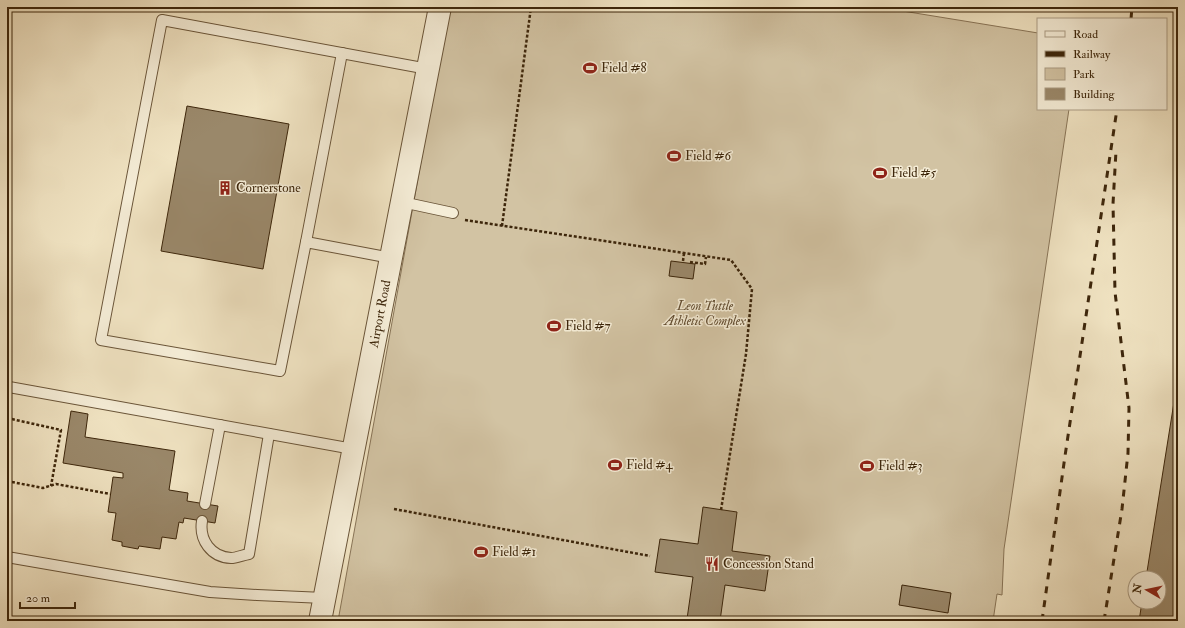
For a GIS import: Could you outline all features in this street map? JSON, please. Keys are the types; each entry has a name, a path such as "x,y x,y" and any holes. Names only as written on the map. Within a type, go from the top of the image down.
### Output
{"street":[{"name":"Airport Road","path":"320,621 440,7"}],"lane":[{"path":"342,53 280,371 101,340 162,20 342,53 428,69"},
{"path":"402,202 456,216"},
{"path":"306,242 391,258"},
{"path":"9,387 353,449"},
{"path":"205,504 220,425"},
{"path":"202,521 201,525 204,543 216,555 231,558 249,554 269,434"},
{"path":"7,557 210,592 257,596 324,598"}],"path":[{"path":"502,226 532,7"},
{"path":"456,216 502,226 731,260 752,289 746,354 721,510"},
{"path":"683,261 684,253"},
{"path":"690,262 705,264 706,257"},
{"path":"7,418 61,430 51,486"},
{"path":"7,481 43,488 56,484 110,494"},
{"path":"394,509 650,556"}],"green space":[{"name":"Leon Tuttle Athletic Complex","path":"449,7 878,7 1037,33 1037,110 1069,110 1004,549 1002,595 997,594 993,621 338,621"}],"building":[{"name":"Cornerstone","path":"187,106 289,124 263,269 161,251"},
{"path":"671,261 695,264 693,279 669,276"},
{"path":"1178,377 1178,621 1139,621 1141,610 1167,610 1167,570 1147,570"},
{"path":"71,411 88,414 85,437 175,451 169,490 188,493 187,501 218,506 215,523 184,518 183,523 179,522 176,539 162,537 160,549 139,546 138,549 122,546 122,542 112,540 116,513 108,512 113,477 123,478 123,473 63,463"},
{"name":"Concession Stand","path":"703,507 737,512 732,551 770,556 765,591 725,585 720,621 687,619 693,577 655,572 660,539 698,544"},
{"path":"902,585 951,593 948,613 899,605"}],"railway":[{"path":"1131,18 1132,7"},
{"path":"1042,621 1117,110"},
{"path":"1104,621 1122,509 1128,453 1129,408 1115,292 1113,204 1116,151"}],"place":[{"name":"Field #8","path":"590,68"},
{"name":"Field #6","path":"674,156"},
{"name":"Field #5","path":"880,173"},
{"name":"Cornerstone","path":"225,188"},
{"name":"Field #7","path":"554,326"},
{"name":"Field #4","path":"615,465"},
{"name":"Field #3","path":"867,466"},
{"name":"Field #1","path":"481,552"},
{"name":"Concession Stand","path":"712,564"}]}
